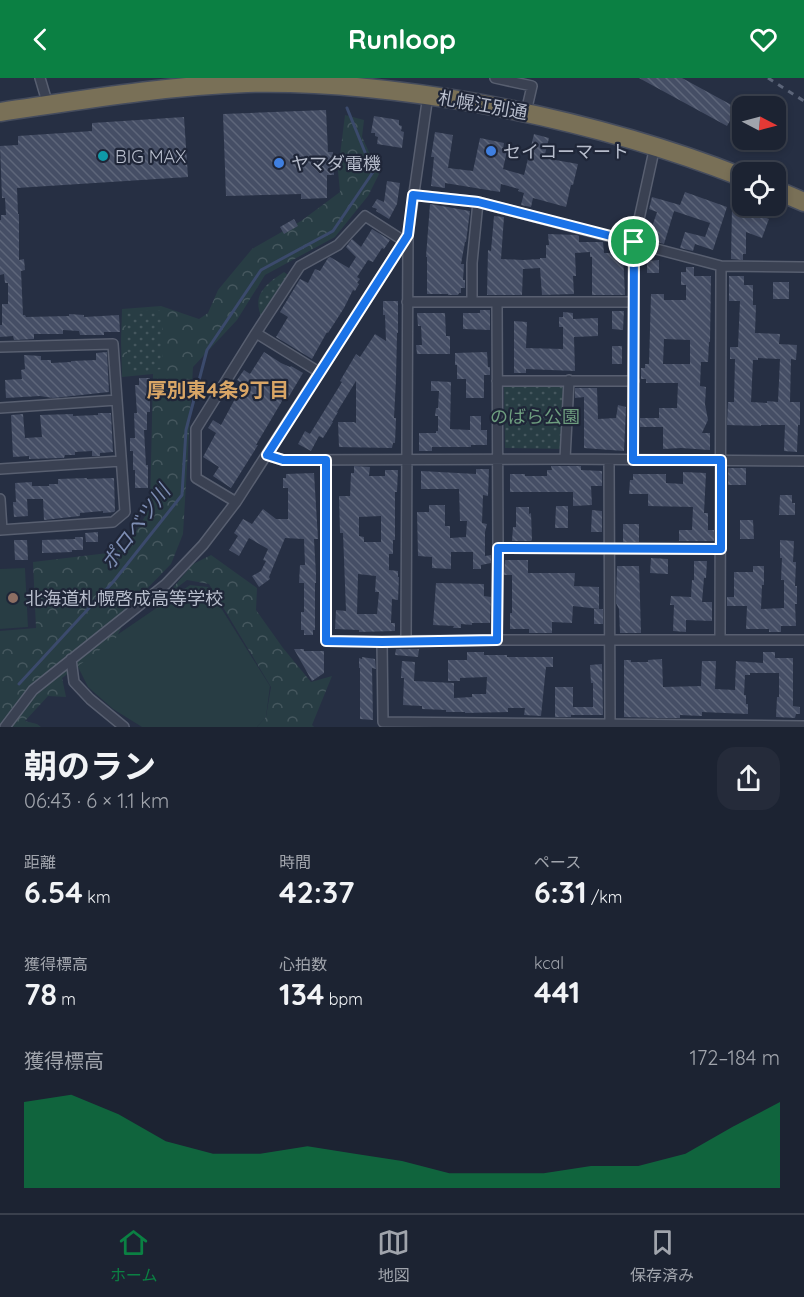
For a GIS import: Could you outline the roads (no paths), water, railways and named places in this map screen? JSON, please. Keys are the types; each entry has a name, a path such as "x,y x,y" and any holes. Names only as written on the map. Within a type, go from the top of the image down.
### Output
{"highway":[{"name":"札幌江別通","path":"0,112 210,82 325,84 428,95 526,112 613,133 702,161 732,173"},
{"path":"786,194 804,202"}],"street":[{"path":"40,78 48,105"},
{"path":"495,78 532,86 526,112"},
{"path":"406,641 406,238 428,95"},
{"path":"633,460 634,242 655,146"},
{"path":"413,195 478,202 722,266 804,267"},
{"path":"472,301 472,263 478,202"},
{"path":"236,502 196,478 196,429 256,333 300,266 338,245 365,216 406,238"},
{"path":"5,727 33,690 166,584 203,545 236,502 406,238"},
{"path":"720,640 722,266"},
{"path":"407,302 633,302"},
{"path":"497,302 497,640"},
{"path":"256,333 319,372"},
{"path":"0,347 113,344 125,512 113,522 1,530 0,499"},
{"path":"566,459 569,380"},
{"path":"497,381 634,381"},
{"path":"0,408 117,400"},
{"path":"267,455 283,460 804,461"},
{"path":"326,460 326,641 804,640"},
{"path":"609,460 610,724"},
{"path":"0,469 121,461"},
{"path":"498,548 721,549"},
{"path":"382,642 383,722 804,726"},
{"path":"71,659 74,682 90,699 124,727"}],"waterway":[{"name":"ポロベツ川","path":"19,684 113,582 182,495 186,430 207,350 261,270 333,231 373,172 347,108"}],"railway":[{"path":"768,78 804,101"}],"place":[{"name":"セイコーマート","path":"491,151"},
{"name":"BIG MAX","path":"103,156"},
{"name":"ヤマダ電機","path":"279,163"},
{"name":"北海道札幌啓成高等学校","path":"13,598"}],"district":[{"name":"厚別東4条9丁目","path":"218,389"}],"park label":[{"name":"のばら公園","path":"535,416"}]}
